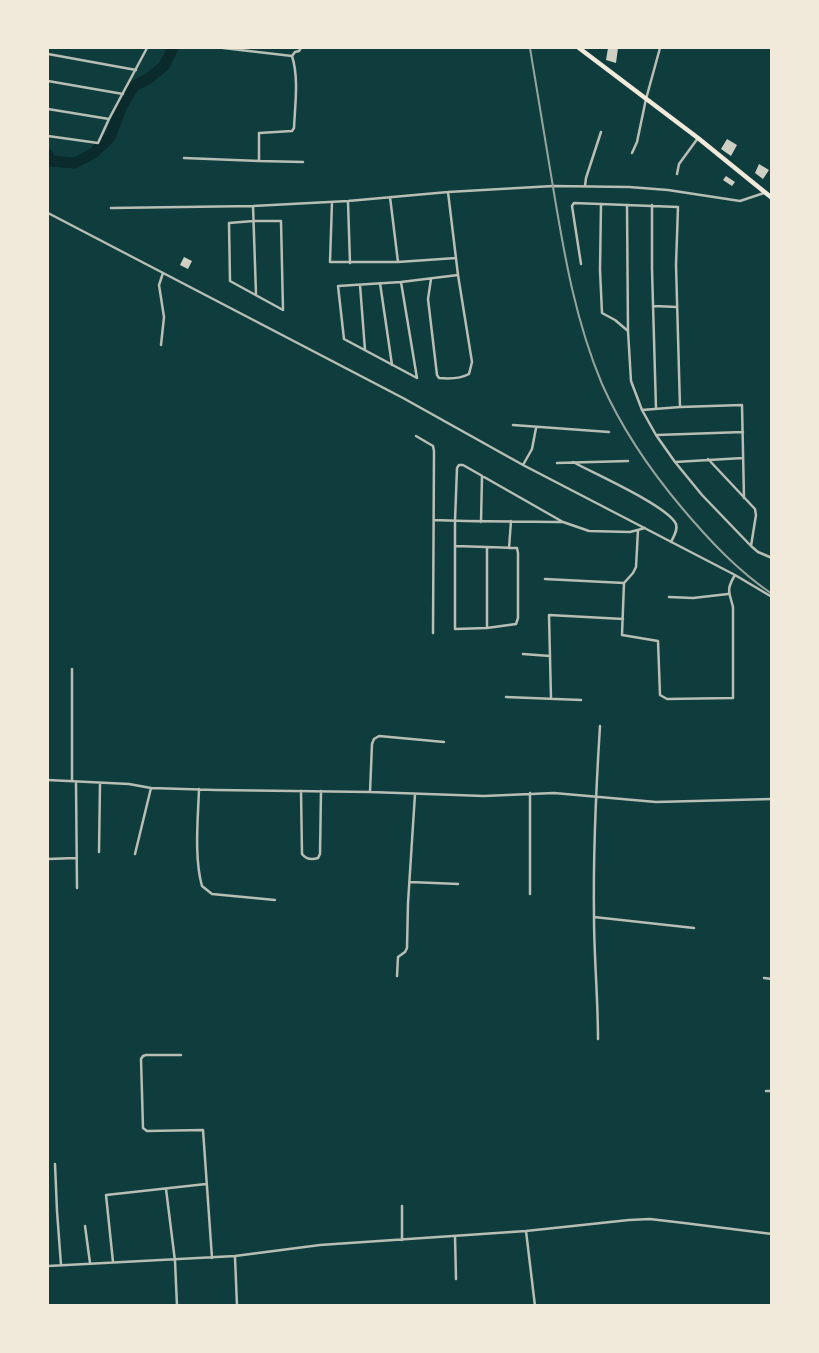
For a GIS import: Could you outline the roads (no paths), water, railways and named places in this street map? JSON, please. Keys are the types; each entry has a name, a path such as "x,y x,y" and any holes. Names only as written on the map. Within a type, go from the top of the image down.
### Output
{"main road":[{"path":"579,48 698,138 772,198"}],"street":[{"path":"48,136 98,144 147,48"},
{"path":"223,48 292,56"},
{"path":"292,56 301,48"},
{"path":"632,153 637,142 660,48"},
{"path":"48,54 136,70"},
{"path":"259,161 259,133 288,132 294,128 295,64 292,56"},
{"path":"48,81 123,94"},
{"path":"48,109 110,119"},
{"path":"585,186 601,132"},
{"path":"677,174 679,164 698,138"},
{"path":"184,158 303,162"},
{"path":"111,208 253,206 553,186 668,190 735,201 746,200 765,192"},
{"path":"431,278 428,299 436,375 439,378 464,377 470,374 472,362 458,275 448,192"},
{"path":"390,197 398,262"},
{"path":"348,201 350,263"},
{"path":"332,202 330,262 398,262 456,258"},
{"path":"582,264 572,206 574,203 678,207 677,306 680,407"},
{"path":"601,204 600,270 602,313 615,320 628,331"},
{"path":"627,205 628,331 631,381 642,410 656,435 675,462 702,495 751,546 758,552 772,558"},
{"path":"652,205 656,409"},
{"path":"253,206 256,294"},
{"path":"48,212 403,398 523,465 772,596"},
{"path":"281,221 283,310 256,294 230,281 229,223 281,221"},
{"path":"161,345 164,317 159,285 163,273"},
{"path":"401,282 417,378 344,339 338,286 401,282 458,275"},
{"path":"380,283 392,365"},
{"path":"360,285 365,350"},
{"path":"654,306 677,306"},
{"path":"642,410 742,405 744,498"},
{"path":"513,425 609,432"},
{"path":"523,465 532,449 536,428"},
{"path":"656,435 743,432"},
{"path":"416,436 434,446 433,633"},
{"path":"675,462 743,458"},
{"path":"708,459 755,509 756,515 751,546"},
{"path":"557,463 628,461"},
{"path":"573,462 659,507 676,525 676,533 671,542"},
{"path":"455,546 517,548 518,618 516,624 487,628 455,629 455,546 455,521 459,465 463,465 563,522 589,531 630,532 645,528"},
{"path":"480,522 482,476"},
{"path":"434,520 563,522"},
{"path":"509,548 511,521"},
{"path":"638,530 636,567 624,583 622,635 658,641 660,695 666,699 733,698 733,607 728,594 729,585 734,575"},
{"path":"487,548 487,628"},
{"path":"545,579 624,583"},
{"path":"669,597 693,598 728,594"},
{"path":"551,699 549,615 622,619"},
{"path":"523,654 550,656"},
{"path":"72,669 72,781"},
{"path":"506,697 581,700"},
{"path":"598,1039 594,917 595,796 600,726"},
{"path":"370,792 372,744 374,739 379,736 444,742"},
{"path":"48,780 129,784 151,788 484,796 554,793 656,802 772,799"},
{"path":"76,782 77,888"},
{"path":"99,852 100,784"},
{"path":"135,854 151,788"},
{"path":"199,789 198,852 204,888 212,894 275,900"},
{"path":"301,791 302,854 305,858 313,859 318,858 320,854 321,791"},
{"path":"530,793 530,894"},
{"path":"397,976 398,957 407,948 415,794"},
{"path":"48,859 76,858"},
{"path":"410,882 458,884"},
{"path":"594,917 694,928"},
{"path":"764,978 772,979"},
{"path":"181,1055 146,1055 141,1059 143,1128 147,1131 203,1130 212,1258"},
{"path":"766,1091 772,1091"},
{"path":"55,1164 56,1211 61,1265"},
{"path":"113,1262 106,1195 206,1184"},
{"path":"166,1189 175,1261 177,1306"},
{"path":"402,1206 402,1240"},
{"path":"48,1266 175,1261 235,1256 320,1245 526,1231 650,1219 772,1234"},
{"path":"85,1226 90,1263"},
{"path":"526,1231 535,1306"},
{"path":"455,1236 456,1279"},
{"path":"235,1256 237,1306"}],"waterway":[{"path":"48,155 51,161 75,163 94,153 110,137 122,106 134,86 148,79 164,66 173,48"}],"railway":[{"path":"530,48 567,266 578,314 602,384 628,433 670,494 724,554 772,594"}]}
